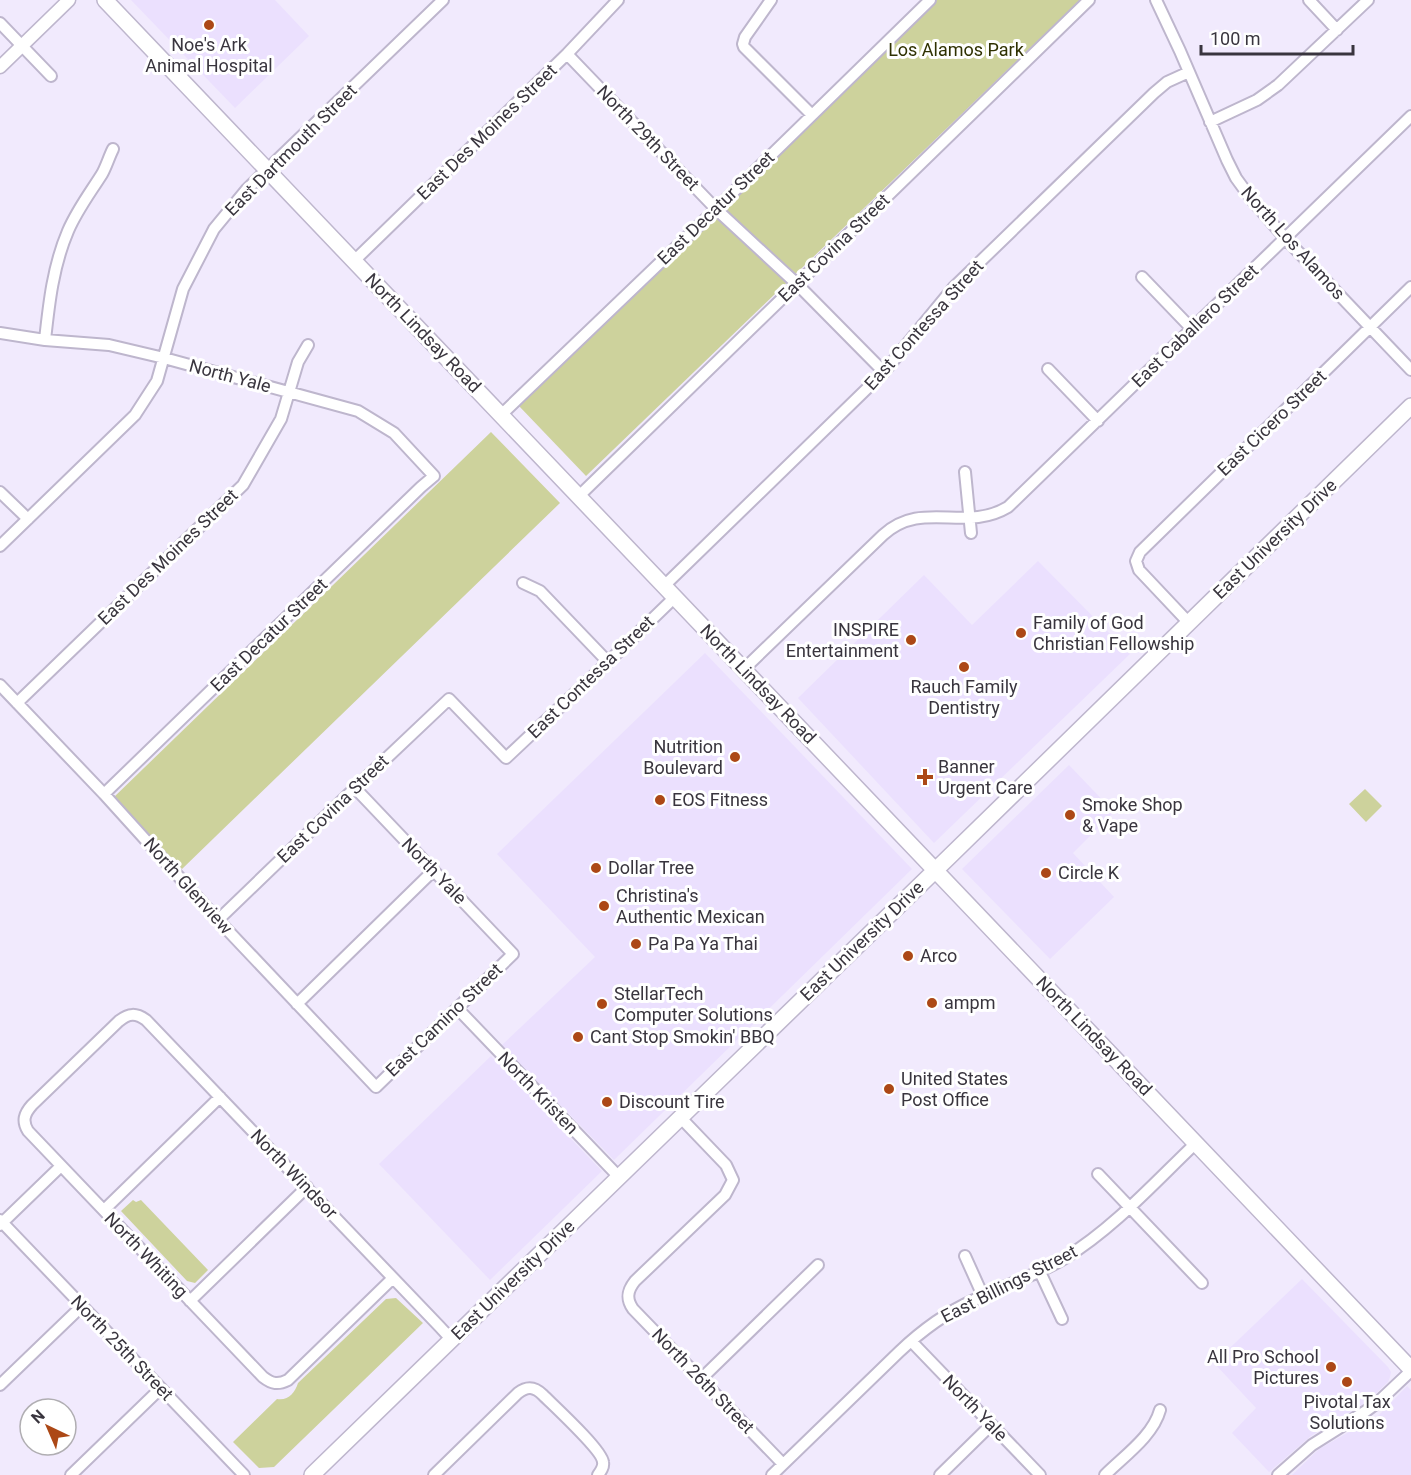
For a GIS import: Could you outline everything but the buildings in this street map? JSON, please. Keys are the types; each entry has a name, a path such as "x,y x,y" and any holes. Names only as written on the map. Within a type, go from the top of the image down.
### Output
{"main road":[{"name":"North Lindsay Road","path":"105,0 1411,1370"},
{"name":"East University Drive","path":"312,1475 1411,406"}],"street":[{"path":"0,67 69,0"},
{"name":"East Dartmouth Street","path":"0,546 135,415 157,381 183,289 214,229 247,189 443,0"},
{"name":"East Des Moines Street","path":"354,261 567,54 618,0"},
{"path":"771,0 745,37 744,47 812,115"},
{"name":"East Decatur Street","path":"501,415 930,0"},
{"name":"East Covina Street","path":"579,496 1089,0"},
{"name":"North Los Alamos","path":"1156,0 1236,178 1285,238 1411,370"},
{"path":"1309,0 1337,30"},
{"path":"1210,122 1268,93 1368,0"},
{"path":"0,23 51,76"},
{"name":"North 29th Street","path":"567,54 716,208 797,284 884,372"},
{"name":"East Contessa Street","path":"449,699 506,758 608,662 670,591 884,372 954,287 1154,93 1167,82 1189,72"},
{"name":"East Caballero Street","path":"744,669 895,525 917,518 990,516 1008,507 1411,116"},
{"path":"45,340 51,290 68,232 82,204 103,172 112,148"},
{"path":"1142,277 1192,329"},
{"name":"East Cicero Street","path":"1189,622 1142,574 1137,566 1137,557 1411,287"},
{"name":"North Yale","path":"0,333 45,340 109,345 358,411 394,433 434,476"},
{"name":"East Des Moines Street","path":"17,703 243,485 281,419 300,356 308,345"},
{"path":"1048,369 1098,421"},
{"path":"965,472 971,533"},
{"name":"East Decatur Street","path":"104,794 434,476"},
{"path":"0,492 28,519"},
{"path":"523,583 540,591 608,662"},
{"name":"North Glenview","path":"0,685 376,1087"},
{"name":"East Covina Street","path":"218,920 449,699"},
{"name":"North Yale","path":"355,788 513,954"},
{"path":"297,1004 433,871"},
{"name":"East Camino Street","path":"376,1087 513,954"},
{"name":"North Kristen","path":"457,1008 618,1177"},
{"name":"North Windsor","path":"24,1118 32,1105 119,1021 137,1014 146,1020 452,1340"},
{"path":"104,1210 220,1097"},
{"name":"North 26th Street","path":"680,1117 726,1165 733,1180 725,1195 635,1281 627,1296 628,1300 633,1309 783,1464"},
{"name":"North Whiting","path":"24,1118 28,1131 263,1377 273,1383 283,1383 292,1377 393,1278"},
{"name":"East Billings Street","path":"772,1475 911,1341 940,1318 982,1296 1040,1272 1078,1250 1105,1229 1196,1143"},
{"path":"1,1223 61,1166"},
{"path":"1098,1174 1202,1283"},
{"path":"190,1301 307,1187"},
{"name":"North 25th Street","path":"1,1223 244,1475"},
{"path":"964,1256 982,1296"},
{"path":"701,1379 818,1265"},
{"path":"1040,1272 1062,1319"},
{"path":"0,1385 82,1306"},
{"name":"North Yale","path":"911,1341 1040,1475"},
{"path":"1278,1475 1312,1445 1366,1411 1411,1370"},
{"path":"434,1475 518,1393 530,1387 543,1395 597,1451 603,1463 598,1475"},
{"path":"71,1475 161,1388"},
{"path":"1105,1475 1150,1431 1160,1410"},
{"path":"940,1475 991,1425"}],"shaded area":[{"path":"131,0 275,0 309,36 235,108"},
{"path":"1038,561 1130,654 934,843 798,698 924,575 972,625"},
{"path":"705,653 912,869 614,1160 502,1045 595,957 497,854"},
{"path":"1069,765 1114,812 1073,853 1114,897 1050,959 962,869"},
{"path":"491,1056 602,1171 490,1280 379,1164"},
{"path":"1302,1279 1391,1372 1388,1382 1368,1401 1311,1436 1269,1472 1232,1433 1256,1408 1214,1363"},
{"path":"1407,1386 1411,1390 1411,1475 1292,1475 1319,1449 1379,1415"}],"green space":[{"name":"Los Alamos Park","path":"937,0 1080,0 586,476 519,406"},
{"path":"491,432 560,503 182,869 113,798"},
{"path":"1365,789 1382,806 1366,822 1349,804"},
{"path":"133,1200 136,1202 141,1200 208,1270 195,1283 187,1281 121,1211"},
{"path":"396,1298 423,1323 274,1467 259,1468 233,1442 277,1399 290,1396 298,1383 386,1299"}],"place":[{"name":"Noe's Ark Animal Hospital","path":"209,25"},
{"name":"Family of God Christian Fellowship","path":"1021,633"},
{"name":"INSPIRE Entertainment","path":"911,640"},
{"name":"Rauch Family Dentistry","path":"964,667"},
{"name":"Nutrition Boulevard","path":"735,757"},
{"name":"Banner Urgent Care","path":"925,777"},
{"name":"EOS Fitness","path":"660,800"},
{"name":"Smoke Shop & Vape","path":"1070,815"},
{"name":"Dollar Tree","path":"596,868"},
{"name":"Circle K","path":"1046,873"},
{"name":"Christina's Authentic Mexican","path":"604,906"},
{"name":"Pa Pa Ya Thai","path":"636,944"},
{"name":"Arco","path":"908,956"},
{"name":"ampm","path":"932,1003"},
{"name":"StellarTech Computer Solutions","path":"602,1004"},
{"name":"Cant Stop Smokin' BBQ","path":"578,1037"},
{"name":"United States Post Office","path":"889,1089"},
{"name":"Discount Tire","path":"607,1102"},
{"name":"All Pro School Pictures","path":"1331,1367"},
{"name":"Pivotal Tax Solutions","path":"1347,1382"}]}
